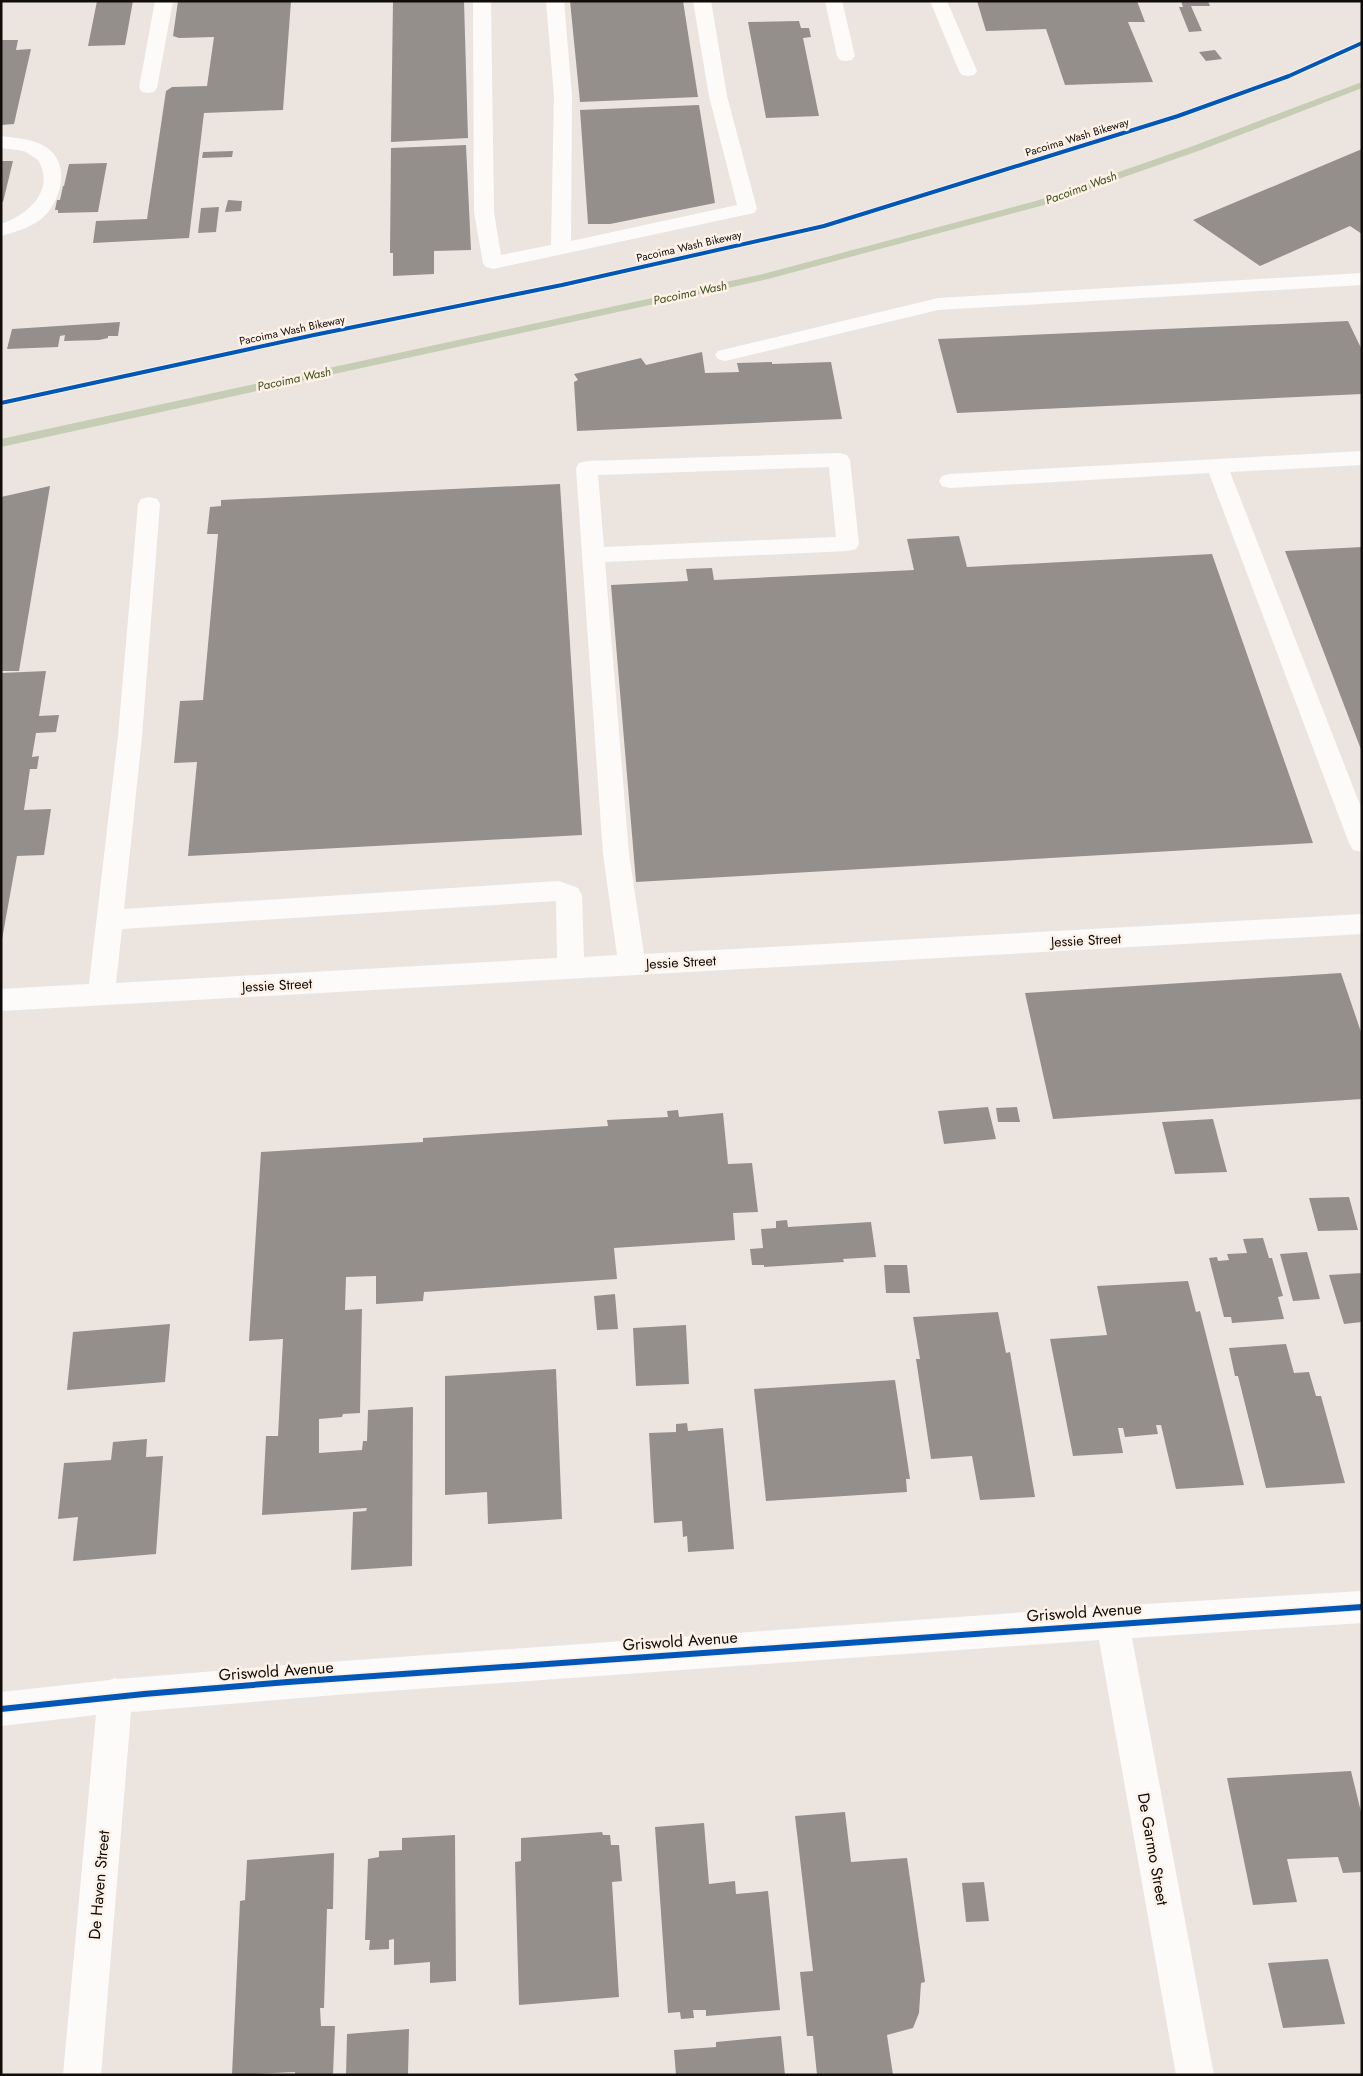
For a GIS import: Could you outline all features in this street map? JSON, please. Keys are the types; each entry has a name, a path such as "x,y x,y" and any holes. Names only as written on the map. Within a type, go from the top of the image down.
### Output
{"street":[{"path":"148,88 164,1"},
{"path":"482,1 484,212 493,263 747,209 718,96 702,1"},
{"path":"555,1 563,96 561,248"},
{"path":"833,1 846,56"},
{"path":"938,1 968,71"},
{"path":"1,142 23,145 41,152 52,166 52,184 41,208 25,221 1,230"},
{"path":"726,356 938,304 1362,279"},
{"path":"950,481 1362,458"},
{"path":"594,555 848,544 839,460 588,468 594,555 616,854 632,965"},
{"path":"1217,467 1362,843"},
{"path":"101,995 130,736 149,504"},
{"path":"110,920 559,891 569,895 571,969"},
{"name":"Jessie Street","path":"1,1000 1362,924"},
{"name":"Griswold Avenue","path":"1,1709 115,1695 1112,1622 1362,1607"},
{"name":"De Garmo Street","path":"1112,1622 1195,2075"},
{"name":"De Haven Street","path":"82,2075 115,1695"}],"building":[{"path":"97,1 133,1 125,45 88,46"},
{"path":"178,1 291,1 283,110 204,113 189,238 93,243 96,221 147,219 166,91 172,87 207,86 214,37 179,38 173,36"},
{"path":"393,1 464,1 468,138 391,142"},
{"path":"570,1 683,1 698,97 580,102"},
{"path":"977,1 1137,1 1145,22 1128,22 1153,82 1065,85 1046,29 986,31"},
{"path":"1181,1 1208,1 1210,6 1191,6 1202,31 1189,32 1179,7 1183,7"},
{"path":"799,21 801,28 809,28 811,37 803,38 819,116 766,118 748,22"},
{"path":"1,40 18,40 16,50 31,49 14,124 1,125"},
{"path":"1215,50 1222,59 1206,61 1199,52"},
{"path":"699,105 715,203 610,224 588,224 580,110"},
{"path":"466,145 471,250 434,251 434,274 393,276 393,253 390,253 391,148"},
{"path":"1362,149 1362,234 1350,226 1260,266 1193,220"},
{"path":"233,151 232,157 202,158 203,152"},
{"path":"1,161 13,161 3,202 1,202"},
{"path":"107,163 98,212 58,213 58,210 55,210 57,200 60,200 69,164"},
{"path":"228,200 242,201 241,211 225,212"},
{"path":"219,207 216,232 198,233 201,208"},
{"path":"1348,321 1362,350 1362,394 957,413 938,339"},
{"path":"120,322 118,336 108,336 108,338 99,340 64,341 65,335 60,336 58,347 7,349 12,329"},
{"path":"702,352 705,373 739,372 737,363 831,362 842,419 577,431 574,382 578,380 574,374 641,358 646,365"},
{"path":"560,484 582,835 188,856 197,762 174,763 180,701 203,700 218,534 207,534 210,507 221,506 221,500"},
{"path":"50,486 19,671 1,671 1,497"},
{"path":"959,536 967,567 1212,554 1313,843 636,882 611,585 688,581 686,569 712,568 714,580 914,570 907,539"},
{"path":"1362,547 1362,752 1285,551"},
{"path":"46,671 39,716 59,715 56,732 36,733 32,757 39,756 37,769 30,769 24,810 51,809 44,855 17,856 1,945 1,673"},
{"path":"1341,973 1362,1035 1362,1099 1053,1119 1025,993"},
{"path":"988,1107 996,1139 944,1144 938,1111"},
{"path":"1017,1107 1020,1122 998,1122 996,1108"},
{"path":"678,1110 679,1117 723,1113 728,1164 752,1163 758,1212 733,1213 735,1240 614,1248 617,1279 424,1292 423,1301 376,1304 376,1276 346,1277 345,1310 362,1309 360,1413 319,1419 319,1453 362,1450 363,1441 367,1441 368,1410 413,1407 412,1566 351,1570 353,1512 366,1511 367,1508 262,1515 266,1436 278,1436 283,1339 249,1341 261,1152 423,1142 423,1138 608,1126 607,1120 668,1117 667,1111"},
{"path":"1213,1119 1227,1172 1175,1174 1162,1122"},
{"path":"1349,1197 1358,1230 1318,1231 1309,1198"},
{"path":"787,1220 788,1227 871,1222 876,1257 843,1259 844,1262 764,1267 764,1265 752,1265 750,1249 763,1248 761,1229 776,1228 776,1221"},
{"path":"1263,1238 1269,1258 1272,1258 1283,1296 1278,1297 1284,1319 1232,1323 1231,1317 1224,1317 1209,1258 1217,1257 1218,1261 1229,1260 1227,1254 1247,1253 1243,1239"},
{"path":"1307,1252 1320,1299 1293,1301 1280,1254"},
{"path":"884,1265 907,1265 910,1293 886,1293"},
{"path":"1362,1273 1362,1322 1344,1324 1329,1275"},
{"path":"1188,1281 1196,1312 1200,1311 1244,1485 1176,1489 1161,1425 1156,1425 1158,1434 1125,1437 1123,1428 1118,1428 1123,1453 1073,1456 1050,1339 1107,1335 1097,1286"},
{"path":"615,1294 618,1329 597,1330 594,1296"},
{"path":"998,1312 1006,1353 1010,1352 1035,1497 980,1500 972,1456 931,1459 916,1359 920,1359 913,1317"},
{"path":"170,1324 165,1382 67,1390 73,1332"},
{"path":"686,1325 689,1384 636,1386 633,1328"},
{"path":"1286,1344 1294,1373 1309,1372 1316,1396 1321,1396 1345,1483 1266,1488 1238,1376 1235,1376 1229,1348"},
{"path":"556,1369 562,1519 488,1524 487,1492 445,1495 445,1376"},
{"path":"895,1380 910,1479 906,1479 907,1492 766,1501 754,1389"},
{"path":"687,1423 688,1431 723,1428 734,1549 688,1552 687,1536 683,1537 682,1521 654,1523 649,1433 676,1432 676,1424"},
{"path":"147,1439 146,1457 163,1456 156,1554 73,1561 78,1517 58,1519 64,1463 111,1460 113,1442"},
{"path":"1351,1771 1362,1816 1362,1872 1343,1873 1338,1857 1287,1859 1297,1902 1253,1905 1227,1778"},
{"path":"845,1812 851,1862 907,1858 925,1982 921,1983 919,2013 913,2028 887,2035 893,2075 817,2075 813,2036 807,2036 800,1972 813,1971 795,1816"},
{"path":"704,1823 709,1884 735,1881 736,1894 768,1891 780,2010 706,2016 706,2010 693,2010 694,2018 681,2019 680,2012 668,2013 655,1827"},
{"path":"602,1832 603,1835 610,1835 611,1845 619,1845 622,1881 612,1882 619,1997 519,2005 515,1862 521,1861 521,1838"},
{"path":"455,1835 456,1981 430,1983 430,1962 394,1965 394,1939 389,1940 389,1949 369,1950 370,1940 365,1940 368,1859 379,1857 379,1851 402,1850 402,1838"},
{"path":"334,1853 333,1909 327,1909 324,2008 320,2008 321,2026 335,2026 333,2075 295,2075 295,2072 232,2075 240,1901 245,1900 247,1860"},
{"path":"984,1882 989,1921 966,1922 962,1883"},
{"path":"1328,1959 1345,2024 1283,2028 1268,1963"},
{"path":"409,2029 408,2075 346,2075 347,2034"},
{"path":"781,2036 785,2075 676,2075 674,2050 716,2047 716,2042"}],"waterway":[{"name":"Pacoima Wash","path":"1,443 764,277 1040,203 1197,148 1362,85"}],"cycle path":[{"name":"Pacoima Wash Bikeway","path":"1,403 314,335 562,285 824,226 1178,116 1289,76 1362,43"},
{"path":"1,1709 144,1694 288,1682 968,1633 1362,1607"}]}
